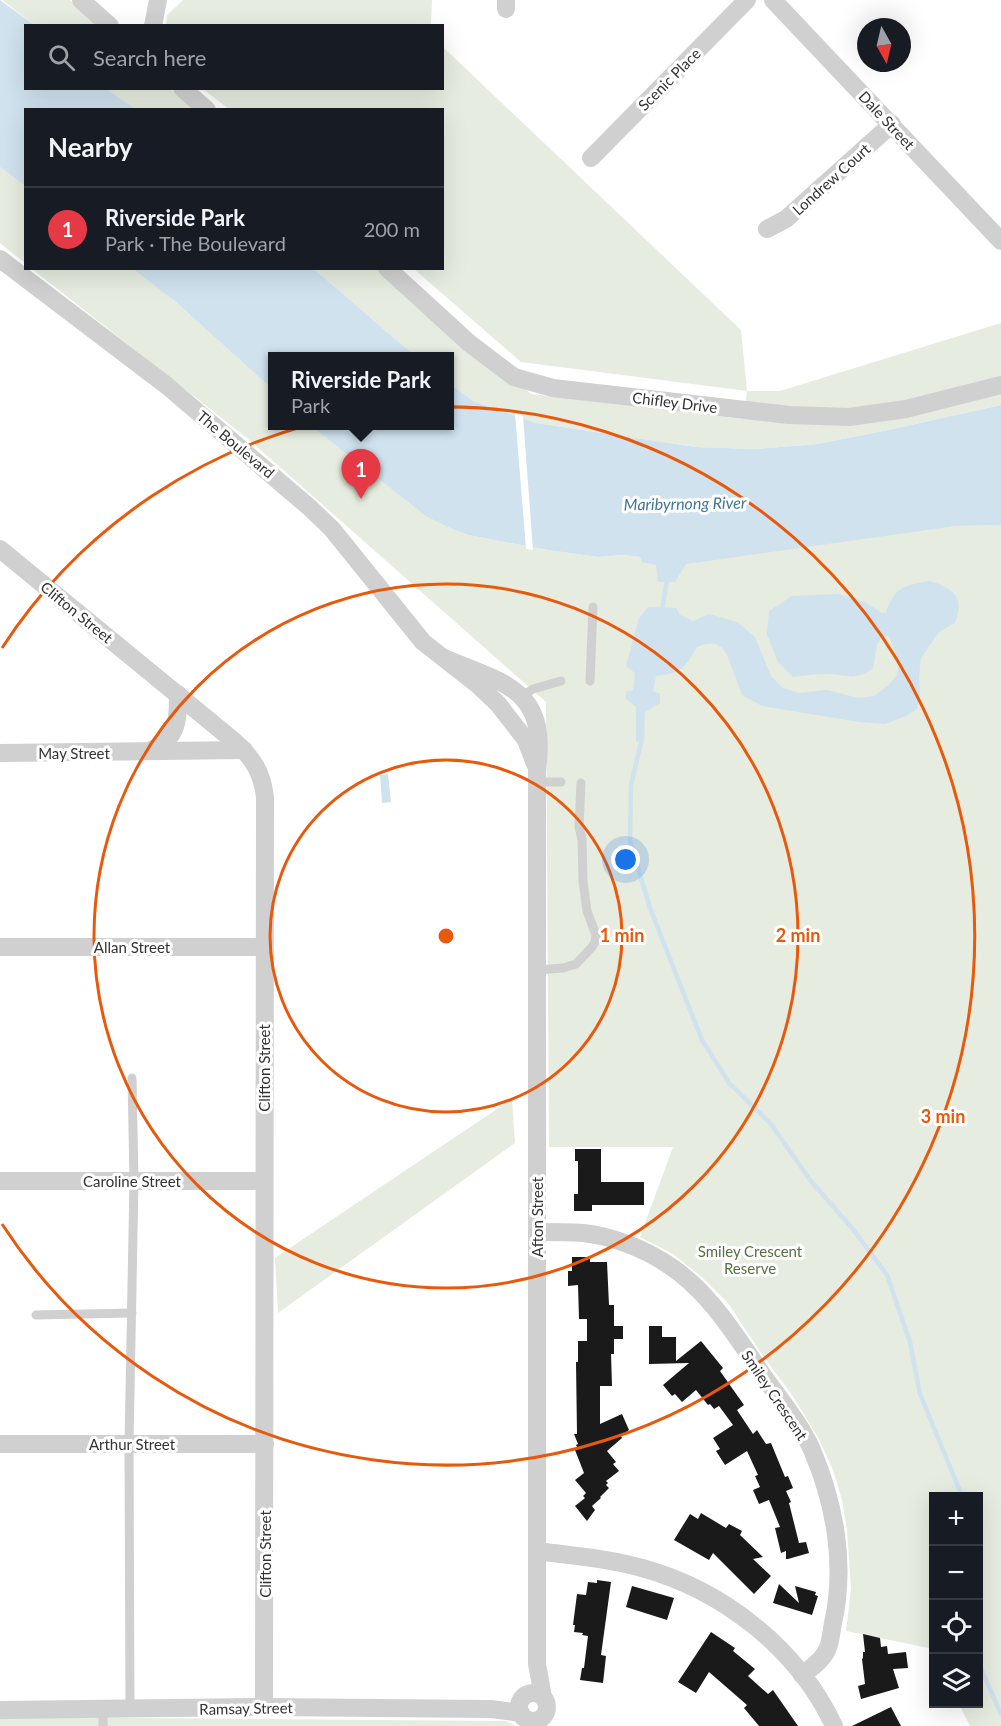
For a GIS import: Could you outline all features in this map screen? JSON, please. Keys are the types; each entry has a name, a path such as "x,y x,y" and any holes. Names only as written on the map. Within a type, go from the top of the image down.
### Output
{"street":[{"path":"81,0 108,24"},
{"path":"153,24 158,0"},
{"name":"Scenic Place","path":"591,158 747,0"},
{"name":"Dale Street","path":"773,0 1001,241"},
{"path":"184,90 205,108"},
{"name":"Londrew Court","path":"767,229 786,219 892,124"},
{"name":"The Boulevard","path":"0,259 166,385 309,507 339,537 423,642 478,685 515,724 531,750 537,776"},
{"name":"Chifley Drive","path":"389,270 469,343 505,370 514,376 553,388 789,415 849,417 906,409 1001,385"},
{"name":"Clifton Street","path":"0,549 244,750 254,762 263,781 265,797 264,1707"},
{"name":"The Boulevard","path":"444,658 499,681 522,696 532,710 537,723 540,751 537,776"},
{"path":"148,752 159,748 169,740 176,727 178,694"},
{"name":"May Street","path":"0,753 244,750"},
{"name":"Afton Street","path":"532,1711 537,1664 538,1551 537,776"},
{"name":"Allan Street","path":"0,947 264,947"},
{"name":"Caroline Street","path":"0,1181 264,1181"},
{"name":"Smiley Crescent","path":"537,1232 583,1233 602,1236 628,1244 668,1264 708,1300 796,1422 811,1448 831,1506 839,1570 835,1617 828,1649 816,1665 802,1675"},
{"name":"Arthur Street","path":"0,1444 265,1444"},
{"path":"538,1551 614,1561 666,1575 692,1586 733,1610 777,1646 820,1700 834,1726"},
{"name":"Ramsay Street","path":"0,1710 103,1718 130,1710 264,1707 491,1708 532,1711"}],"lane":[{"path":"590,681 593,607"},
{"path":"522,696 533,689 561,681"},
{"path":"537,776 561,782"},
{"path":"537,970 563,968 576,964 592,947 596,935 587,911 583,881 582,839 579,827 581,783"},
{"path":"130,1710 129,1444 134,1181 132,1078"},
{"path":"36,1315 132,1313"}],"green space":[{"path":"2,0 70,0 98,24 33,24"},
{"path":"183,0 432,0 431,24 166,24 167,15"},
{"path":"444,48 741,330 747,391 521,362 415,270 444,270 444,108 228,108 204,90 444,90"},
{"path":"108,90 171,90 193,108 135,108"},
{"path":"0,167 24,185 24,262 0,243"},
{"name":"Smiley Crescent Reserve","path":"33,270 134,270 177,303 268,385 268,430 316,430 427,517 468,535 598,557 623,555 641,557 642,562 956,526 1001,525 1001,1726 970,1726 961,1708 983,1708 983,1492 929,1492 929,1648 846,1631 851,1589 847,1530 842,1500 833,1470 819,1439 792,1395 728,1303 703,1278 673,1254 640,1237 673,1147 549,1147 546,702 247,438"},
{"path":"315,270 382,270 531,394 743,419 747,391 780,391 1001,323 1001,405 817,444 756,449 696,447 536,423 473,401 454,387 454,352 410,352"},
{"path":"512,1099 515,1143 278,1313 275,1258"},
{"path":"0,1717 506,1721 515,1726 0,1726"}],"water":[{"path":"0,0 33,24 24,24 24,90 108,90 135,108 24,108 24,185 0,167"},
{"path":"134,270 315,270 410,352 268,352 268,385 177,303"},
{"name":"Maribyrnong River","path":"454,387 473,401 536,423 696,447 756,449 817,444 1001,405 1001,525 956,526 686,564 675,582 658,582 656,565 642,562 640,557 623,555 598,557 468,535 427,517 316,430 454,430"},
{"path":"929,581 945,587 955,595 959,606 958,614 955,623 939,632 921,658 920,695 917,709 906,716 885,724 762,706 742,695 721,647 705,644 697,647 681,669 656,676 653,691 660,694 660,703 645,712 644,743 636,741 636,707 625,698 627,691 633,690 635,673 626,666 639,618 648,607 676,608 680,615 693,621 709,614 737,622 755,637 771,676 783,688 799,693 827,690 858,698 874,696 889,685 897,675 899,664 889,636 882,636 877,645 873,669 861,675 817,674 793,677 778,662 767,634 769,611 792,596 838,594 865,602 882,613 886,612 893,597 901,589"},
{"path":"388,774 391,802 382,803 380,775"}],"pier":[{"path":"515,413 523,416 533,550 526,549"}],"building":[{"path":"575,1149 601,1149 601,1182 644,1182 644,1205 592,1205 592,1211 574,1211 574,1194 578,1194 578,1161 575,1161"},
{"path":"572,1257 590,1257 590,1262 607,1262 609,1305 614,1305 614,1326 623,1326 623,1339 614,1339 614,1354 611,1354 612,1386 600,1386 600,1424 622,1414 629,1430 607,1451 616,1462 613,1464 619,1471 606,1481 609,1488 592,1506 595,1510 587,1521 575,1506 585,1498 583,1496 586,1493 575,1480 584,1473 575,1450 578,1449 576,1445 578,1444 574,1434 577,1434 578,1341 587,1341 587,1319 579,1319 578,1285 568,1286 568,1271 572,1271"},
{"path":"649,1326 662,1326 662,1337 676,1337 676,1361 701,1341 723,1368 720,1371 744,1405 737,1410 753,1434 757,1430 766,1444 771,1443 785,1477 788,1476 793,1488 786,1491 791,1502 789,1503 799,1543 806,1542 809,1553 786,1559 786,1551 781,1553 775,1528 780,1527 769,1500 759,1504 753,1490 760,1487 755,1476 758,1475 747,1451 725,1465 716,1451 720,1449 713,1438 733,1425 719,1406 714,1409 710,1404 708,1405 696,1390 682,1402 675,1394 672,1396 663,1385 689,1363 649,1364"},
{"path":"701,1513 726,1528 729,1524 742,1531 740,1535 763,1557 753,1559 771,1576 754,1594 713,1553 709,1560 674,1540 690,1514 698,1519"},
{"path":"597,1580 611,1582 601,1655 606,1656 603,1683 580,1680 588,1636 574,1632 575,1625 573,1625 577,1594 586,1595 588,1582 597,1583"},
{"path":"779,1584 799,1603 795,1586 816,1592 815,1595 818,1596 812,1615 773,1603"},
{"path":"632,1586 674,1598 667,1620 626,1607"},
{"path":"711,1632 735,1648 733,1651 755,1669 748,1676 768,1694 773,1690 798,1726 759,1726 744,1708 747,1705 709,1672 696,1693 678,1682"},
{"path":"863,1634 880,1638 881,1647 887,1646 888,1654 906,1652 908,1668 893,1669 899,1688 861,1699 858,1686 865,1684 862,1659 863,1652 865,1652"},
{"path":"891,1707 901,1726 852,1726"}],"waterway":[{"path":"662,612 667,579"},
{"path":"642,738 631,785 630,841 650,908 702,1040 729,1083 771,1124 810,1180 852,1228 887,1275 910,1342 920,1394 960,1492"},
{"path":"983,1673 1001,1714"}],"place":[{"name":"Riverside Park","path":"361,499"}]}
